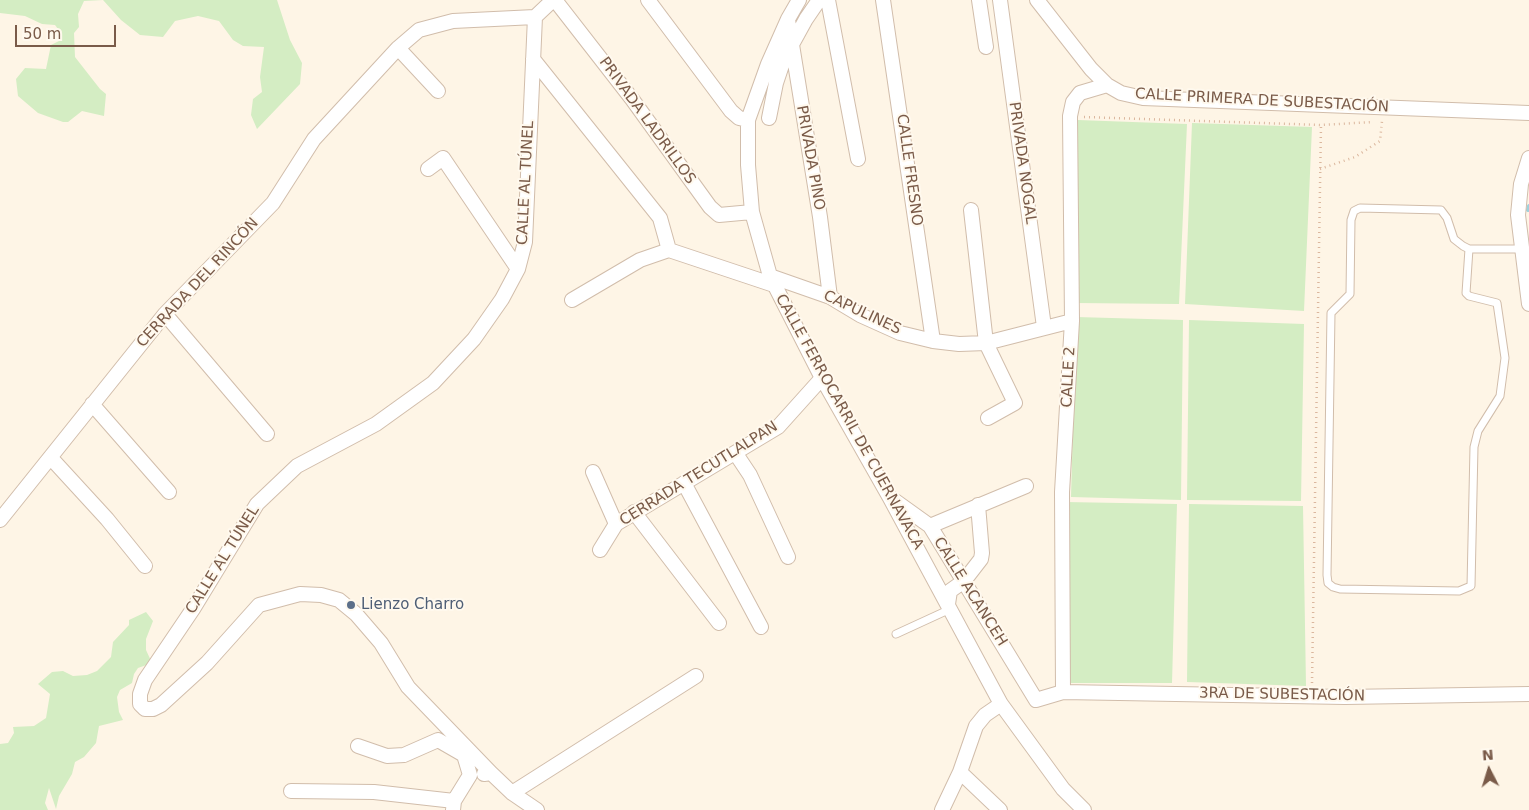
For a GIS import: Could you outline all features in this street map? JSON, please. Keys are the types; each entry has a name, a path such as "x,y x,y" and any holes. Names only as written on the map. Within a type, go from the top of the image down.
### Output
{"street":[{"path":"536,17 554,0"},
{"name":"PRIVADA LADRILLOS","path":"554,0 632,99 710,207 719,216 752,212"},
{"path":"648,0 731,111 739,118 748,120"},
{"name":"CALLE FERROCARRIL DE CUERNAVACA","path":"799,0 788,19 768,64 748,120 748,165 752,212 759,244 772,280 822,378 890,498 1001,704 1063,788 1084,810"},
{"path":"770,118 776,83 791,44 820,0"},
{"path":"828,0 858,159"},
{"name":"CALLE FRESNO","path":"883,0 933,341"},
{"path":"978,0 986,46"},
{"name":"PRIVADA NOGAL","path":"1000,0 1044,327"},
{"name":"CALLE PRIMERA DE SUBESTACIÓN","path":"1037,0 1091,69 1107,85 1122,93 1143,98 1383,114 1529,113"},
{"name":"CERRADA DEL RINCÓN","path":"0,520 165,314 273,203 314,139 398,48 419,30 453,21 536,17"},
{"name":"CALLE AL TÚNEL","path":"491,773 408,687 381,643 356,614 339,600 321,595 300,594 259,605 207,664 161,705 153,709 145,709 140,704 140,694 145,680 257,504 297,466 376,424 433,383 474,339 502,299 518,269 525,242 536,17"},
{"name":"PRIVADA PINO","path":"788,19 820,217 830,298"},
{"path":"398,48 438,91"},
{"path":"533,59 660,218 669,250 640,260 572,300"},
{"name":"CALLE 2","path":"1063,692 1062,492 1072,321 1070,116 1073,102 1080,93 1107,85"},
{"path":"428,169 443,158 518,269"},
{"path":"1529,158 1521,184 1518,215 1529,304"},
{"path":"971,210 986,343 1015,403 988,418"},
{"name":"CAPULINES","path":"669,250 830,298 860,315 900,333 933,341 959,344 986,343 1072,321"},
{"path":"165,314 267,434"},
{"name":"CERRADA TECUTLALPAN","path":"600,550 616,524 736,454 778,427 822,378"},
{"path":"92,404 169,492"},
{"path":"736,454 750,475 788,557"},
{"path":"51,458 107,519 145,566"},
{"path":"593,472 616,524"},
{"path":"684,483 761,627"},
{"path":"930,526 1026,486"},
{"name":"CALLE ACANCEH","path":"890,498 930,526 1036,700"},
{"path":"948,604 950,591 964,581 981,559 978,505"},
{"path":"634,512 719,623"},
{"path":"512,793 696,676"},
{"name":"3RA DE SUBESTACIÓN","path":"1036,700 1063,692 1312,696 1529,694"},
{"path":"942,810 960,772 976,726 985,715 1001,704"},
{"path":"291,791 374,792 453,806 470,775 464,755 438,740 404,755 387,756 358,746"},
{"path":"960,772 1000,810"},
{"path":"470,775 491,773 512,793 537,810"}],"lane":[{"path":"1469,249 1466,294 1497,303 1505,358 1500,396 1478,431 1474,447 1471,586 1459,590 1340,589 1328,583 1327,575 1331,313 1350,294 1351,220 1354,211 1360,208 1441,210 1447,218 1454,239 1469,249 1521,249"},
{"path":"896,634 946,611 948,604"}],"path":[{"path":"1070,116 1321,125 1383,114 1380,141 1355,157 1320,169"},
{"path":"1312,696 1321,125"}],"green space":[{"path":"0,0 103,0 84,1 78,14 79,27 74,33 75,57 106,94 104,116 82,111 68,122 63,122 38,113 18,96 16,79 25,68 46,69 51,45 59,41 50,38 58,29 55,25 42,24 25,16 0,13"},
{"path":"103,0 277,0 290,40 302,63 300,84 257,129 251,115 253,99 262,92 260,77 264,47 243,46 233,40 219,21 198,16 175,21 163,37 140,35 121,20"},
{"path":"1078,120 1187,124 1179,304 1075,303"},
{"path":"1192,123 1312,127 1304,311 1185,304"},
{"path":"1076,317 1183,320 1181,500 1071,497"},
{"path":"1189,320 1304,324 1301,501 1187,500"},
{"path":"1065,502 1177,504 1172,683 1065,683"},
{"path":"1189,504 1303,506 1306,686 1187,682"},
{"path":"146,612 153,621 146,639 146,650 152,663 138,668 132,683 120,690 117,697 119,712 123,720 99,726 96,743 84,757 75,762 72,774 59,796 56,809 49,788 45,803 48,810 0,810 0,744 8,743 14,733 13,727 34,726 46,718 50,694 38,684 52,672 63,671 73,676 87,675 97,671 111,657 113,642 129,625 129,620"}],"waterway":[{"path":"1528,210 1529,206"}],"place":[{"name":"Lienzo Charro","path":"351,605"}]}
